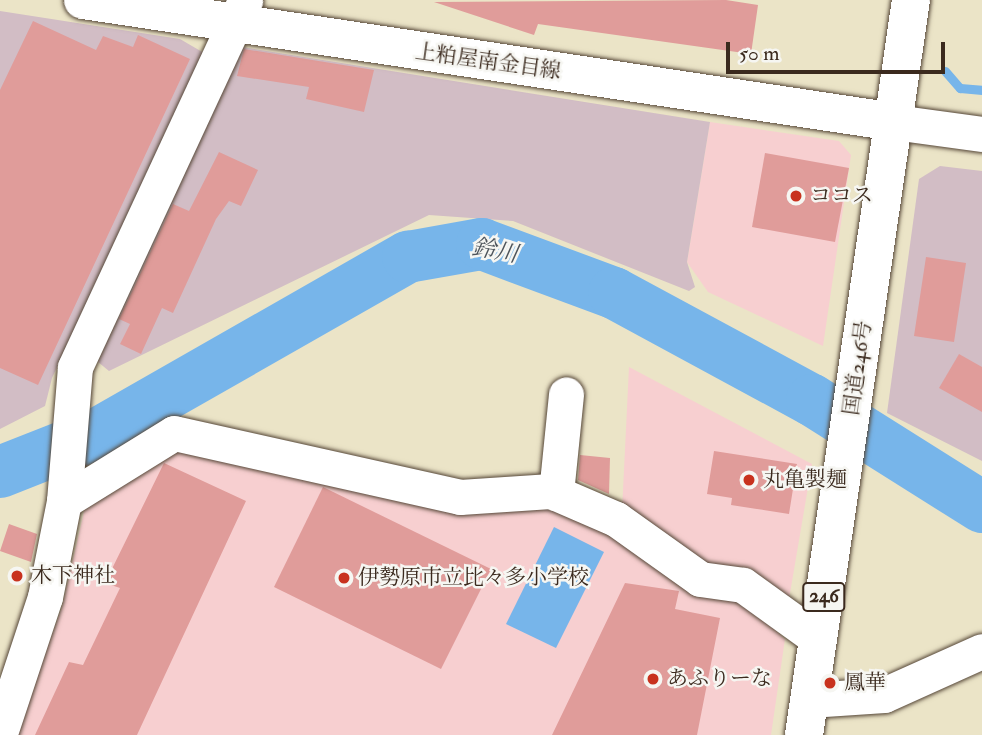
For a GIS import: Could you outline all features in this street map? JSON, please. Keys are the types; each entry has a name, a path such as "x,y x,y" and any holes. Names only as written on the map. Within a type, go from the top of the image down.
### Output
{"main road":[{"name":"上粕屋南金目線","path":"83,0 240,13 894,122"},
{"name":"国道246号","path":"806,718 846,458 909,0"}],"street":[{"path":"0,733 45,597 64,493 75,367 240,13"},
{"path":"894,122 982,134"},
{"path":"556,493 566,395"},
{"path":"64,493 174,433 460,497 556,493 616,519 699,579 743,585 818,639"},
{"path":"806,718 884,695 982,651"}],"shaded area":[{"path":"0,11 180,39 204,53 52,378 45,406 0,429"},
{"path":"242,47 710,122 687,262 695,287 689,291 513,221 429,215 109,371 98,362 102,352"},
{"path":"710,122 839,141 851,155 823,346 708,292 687,262"},
{"path":"940,166 982,171 982,461 887,413 919,179"},
{"path":"629,367 812,464 789,599 704,566 622,511"},
{"name":"伊勢原市立比々多小学校","path":"169,448 567,504 740,599 785,639 771,735 16,735 62,607 86,503"}],"water":[{"path":"554,527 604,552 556,648 506,624"}],"building":[{"path":"726,0 758,5 751,54 538,24 534,35 434,2"},
{"path":"33,21 96,50 103,36 133,47 138,35 190,59 38,385 0,368 0,90"},
{"path":"244,49 374,70 364,112 306,99 309,87 237,76"},
{"path":"219,152 258,170 241,206 229,201 216,219 173,313 162,308 141,354 120,344 130,324 119,319 173,204 189,211"},
{"path":"765,153 849,168 835,242 752,227"},
{"path":"926,257 966,263 954,342 914,336"},
{"path":"959,354 982,367 982,412 939,388"},
{"path":"714,451 797,464 789,514 731,505 732,498 707,494"},
{"path":"580,455 610,458 609,494 578,480"},
{"path":"164,463 246,501 137,735 35,735 69,662 83,665 120,588 105,583"},
{"path":"323,487 491,569 441,669 274,587"},
{"path":"9,524 37,534 31,562 0,551"},
{"path":"625,583 679,591 675,609 720,618 697,735 552,735"}],"waterway":[{"path":"945,71 960,88 982,90"},
{"name":"鈴川","path":"0,472 99,433 408,257 482,244 614,293 812,400 982,507"}],"place":[{"name":"ココス","path":"796,196"},
{"name":"丸亀製麺","path":"749,480"},
{"name":"木下神社","path":"17,576"},
{"name":"伊勢原市立比々多小学校","path":"344,578"},
{"name":"あふりーな","path":"653,679"},
{"name":"鳳華","path":"830,683"}]}
